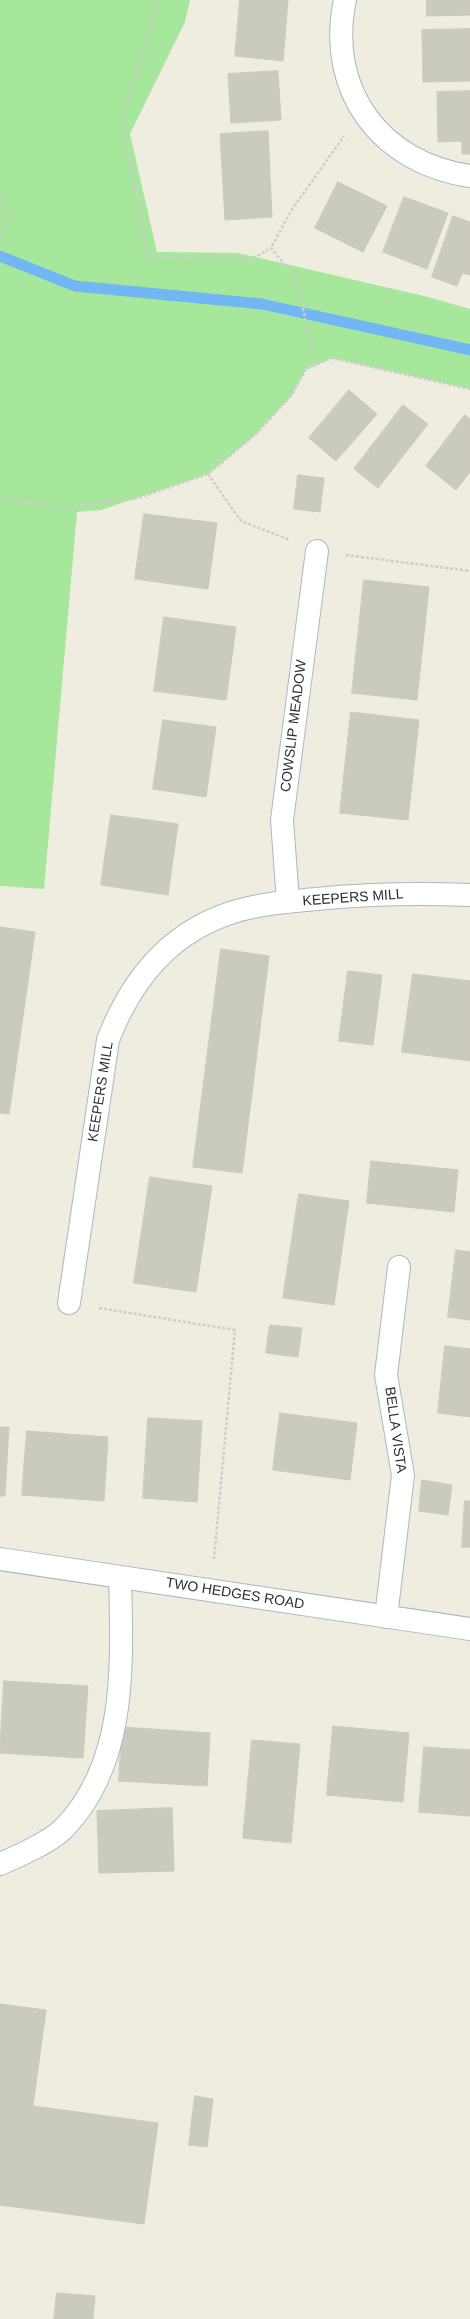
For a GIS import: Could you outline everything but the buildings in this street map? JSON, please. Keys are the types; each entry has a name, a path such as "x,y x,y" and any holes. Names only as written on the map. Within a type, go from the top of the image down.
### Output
{"street":[{"path":"345,0 341,18 341,42 344,67 351,89 362,111 386,140 406,155 427,166 450,173 470,176"},
{"name":"COWSLIP MEADOW","path":"288,902 282,820 317,551"},
{"name":"KEEPERS MILL","path":"69,1303 108,1040 119,1012 134,986 152,963 175,942 200,926 228,914 258,906 353,895 470,895"},
{"name":"BELLA VISTA","path":"386,1617 402,1475 386,1374 399,1267"},
{"name":"TWO HEDGES ROAD","path":"0,1559 470,1629"},
{"path":"0,1864 18,1857 63,1830 87,1800 97,1777 117,1713 122,1667 120,1577"}],"path":[{"path":"159,0 122,121 148,256 248,261 271,248 291,211 362,111"},
{"path":"0,198 8,223 0,238"},
{"path":"271,248 290,271 299,290 306,329 315,365"},
{"path":"0,499 62,507 138,498 208,474 255,435 291,396 306,369 332,358 470,389"},
{"path":"208,474 241,521 317,551 470,571"},
{"path":"69,1303 235,1330 211,1591"}],"green space":[{"path":"0,0 190,0 185,22 130,134 157,252 238,253 428,297 470,309 470,389 332,358 306,369 291,396 255,435 208,474 101,510 77,512 44,889 0,886"}],"waterway":[{"path":"0,256 75,286 262,304 470,350"}]}
